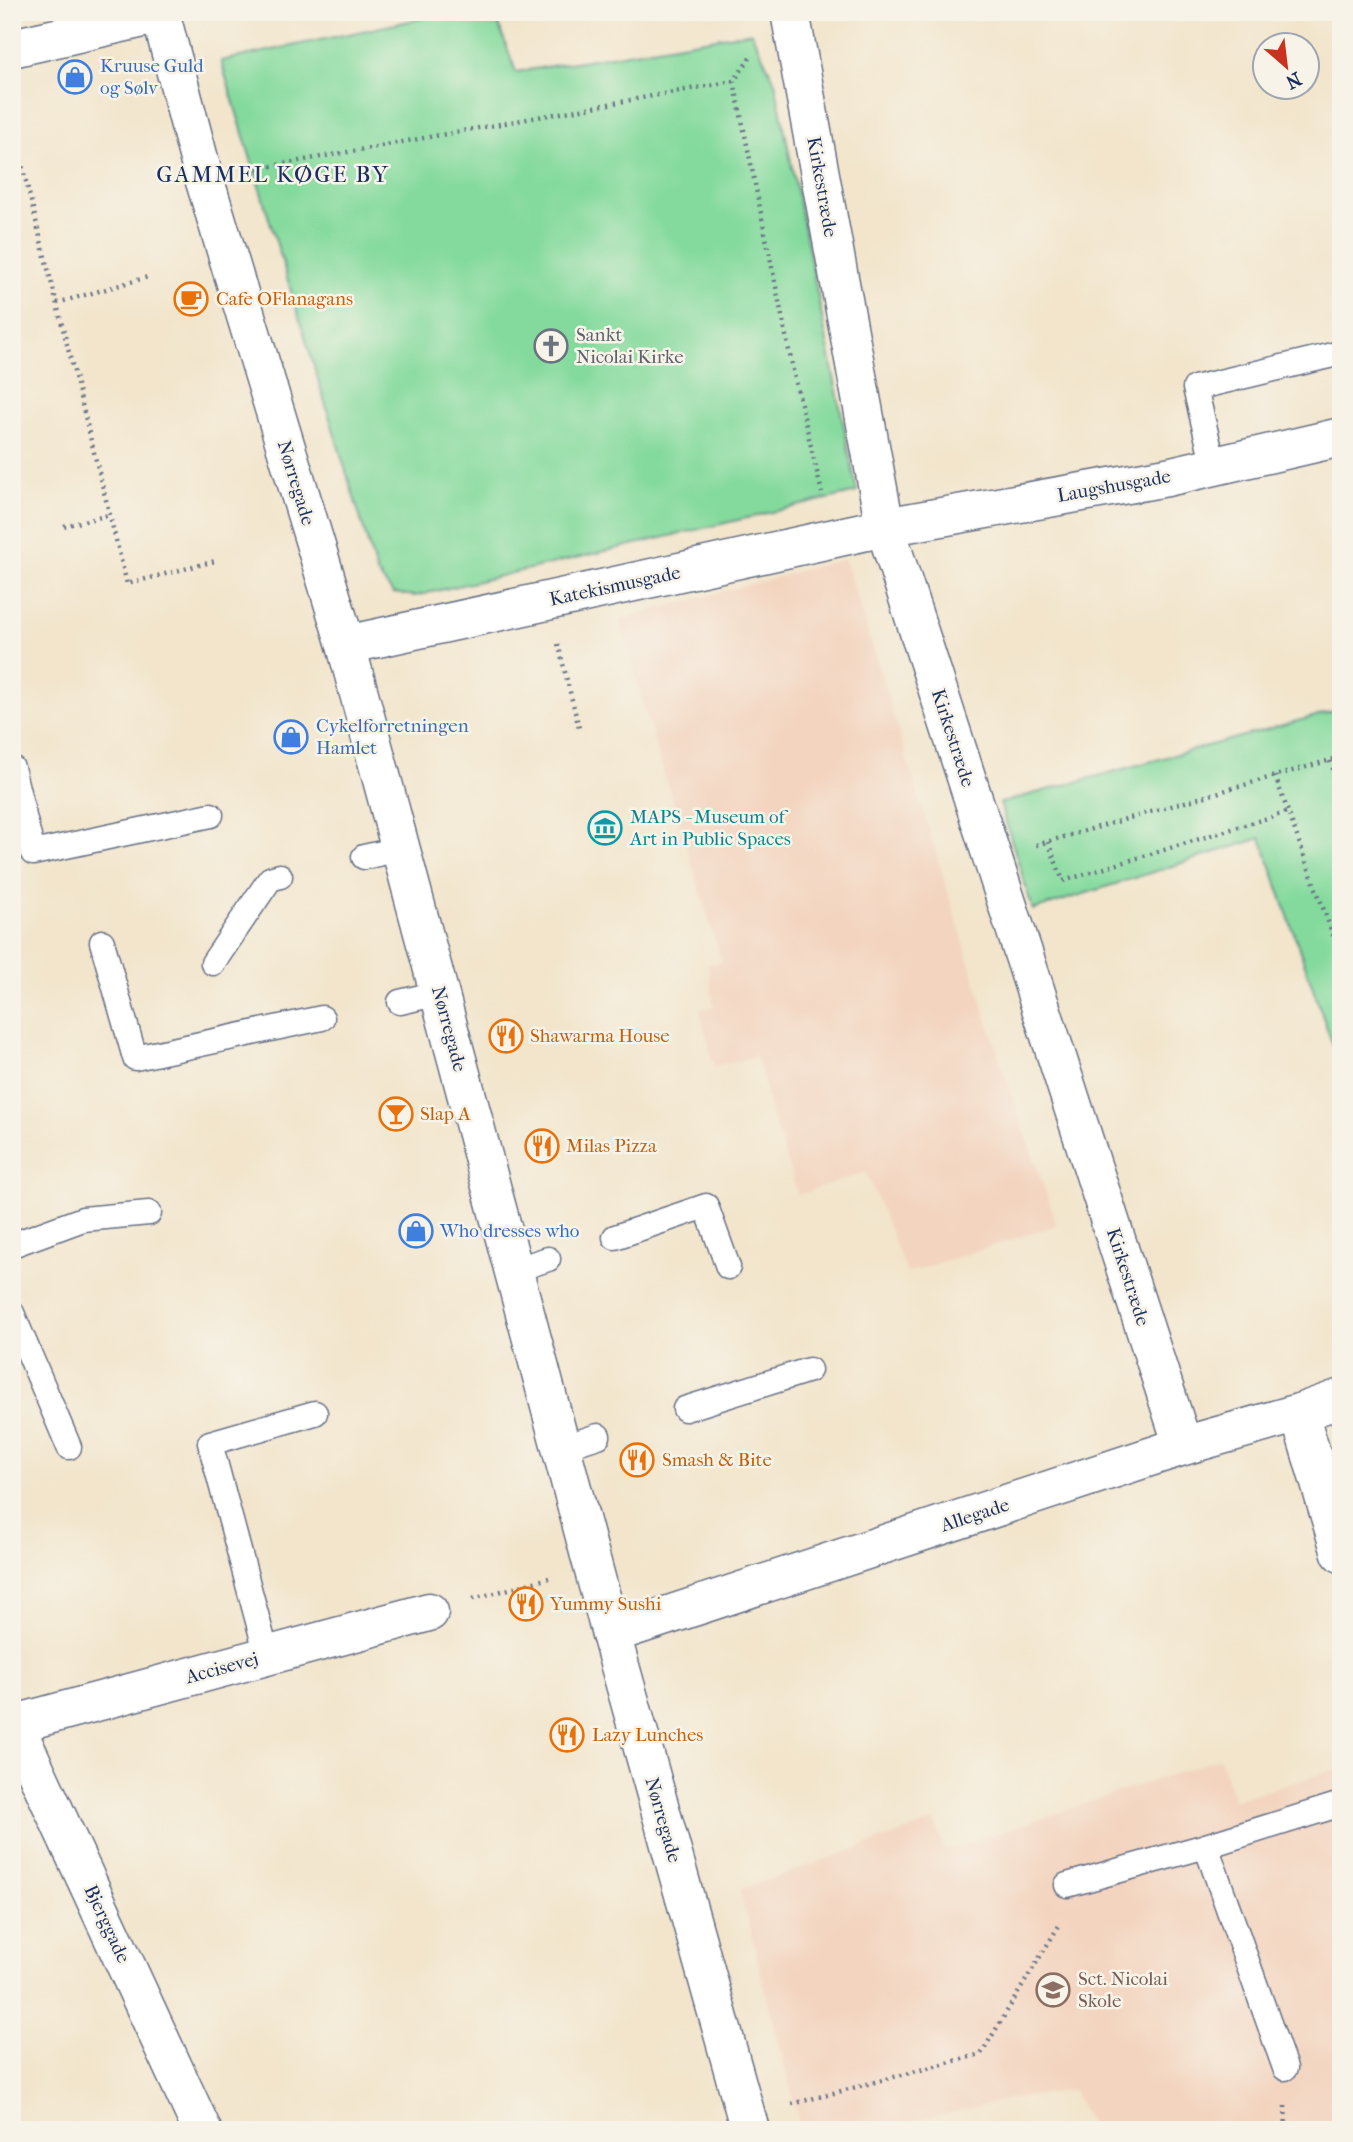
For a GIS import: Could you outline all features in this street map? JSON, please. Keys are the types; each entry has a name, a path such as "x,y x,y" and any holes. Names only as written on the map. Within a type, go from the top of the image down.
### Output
{"street":[{"name":"Kirkestræde","path":"790,12 885,527 1183,1446"},
{"path":"12,48 160,13"},
{"name":"Nørregade","path":"160,13 204,178 346,645 439,993 531,1264 561,1448 749,2123"},
{"name":"Laugshusgade","path":"885,527 1167,477 1341,436"},
{"name":"Katekismusgade","path":"346,645 885,527"},
{"name":"Allegade","path":"611,1634 1183,1446 1299,1413 1341,1398"},
{"path":"1299,1413 1341,1553"},
{"name":"Accisevej","path":"13,1722 429,1612"},
{"name":"Bjerggade","path":"13,1722 202,2130"}],"lane":[{"path":"1214,466 1195,388 1341,353"},
{"path":"12,768 33,853 211,815"},
{"path":"364,857 400,849"},
{"path":"213,963 270,878 280,876"},
{"path":"102,942 135,1058 323,1018"},
{"path":"400,1002 439,993"},
{"path":"615,1237 706,1206 728,1267"},
{"path":"12,1245 83,1219 149,1213"},
{"path":"12,1313 69,1447"},
{"path":"685,1409 809,1370"},
{"path":"267,1655 210,1443 315,1413"},
{"path":"561,1448 598,1436"},
{"path":"1067,1885 1341,1804"},
{"path":"1206,1846 1284,2068"}],"path":[{"path":"204,178 734,81 793,370 832,538"},
{"path":"19,153 127,584 215,561"},
{"path":"57,303 148,277"},
{"path":"64,526 109,515"},
{"path":"555,633 580,732"},
{"path":"992,858 1341,757"},
{"path":"1330,761 1341,789"},
{"path":"1275,776 1341,957"},
{"path":"1048,842 1063,881 1287,812"},
{"path":"429,1612 593,1565"},
{"path":"749,2123 981,2054 1068,1910 1067,1885"}],"shaded area":[{"path":"845,559 1000,1060 1057,1225 907,1273 866,1172 798,1195 772,1116 757,1056 714,1066 700,1010 714,1006 708,965 722,962 646,715 621,619"},
{"name":"Sct. Nicolai Skole","path":"1220,1758 1234,1800 1341,1768 1341,2130 1093,2130 1073,2090 1009,2099 876,2130 801,2130 740,1890 934,1821 945,1851"}],"green space":[{"path":"452,12 494,12 516,72 751,32 775,82 857,492 415,596 393,593 377,573 221,61"},
{"path":"1341,709 1341,1069 1261,838 1033,910 1000,803"}],"place":[{"name":"Kruuse Guld og Sølv","path":"75,77"},
{"name":"Cafe OFlanagans","path":"191,299"},
{"name":"Sankt Nicolai Kirke","path":"551,346"},
{"name":"Cykelforretningen Hamlet","path":"291,737"},
{"name":"MAPS - Museum of Art in Public Spaces","path":"605,828"},
{"name":"Shawarma House","path":"506,1036"},
{"name":"Slap A","path":"396,1114"},
{"name":"Milas Pizza","path":"542,1146"},
{"name":"Who dresses who","path":"416,1231"},
{"name":"Smash & Bite","path":"637,1460"},
{"name":"Yummy Sushi","path":"526,1604"},
{"name":"Lazy Lunches","path":"567,1735"},
{"name":"Sct. Nicolai Skole","path":"1053,1990"}],"district":[{"name":"GAMMEL KØGE BY","path":"273,174"}]}
